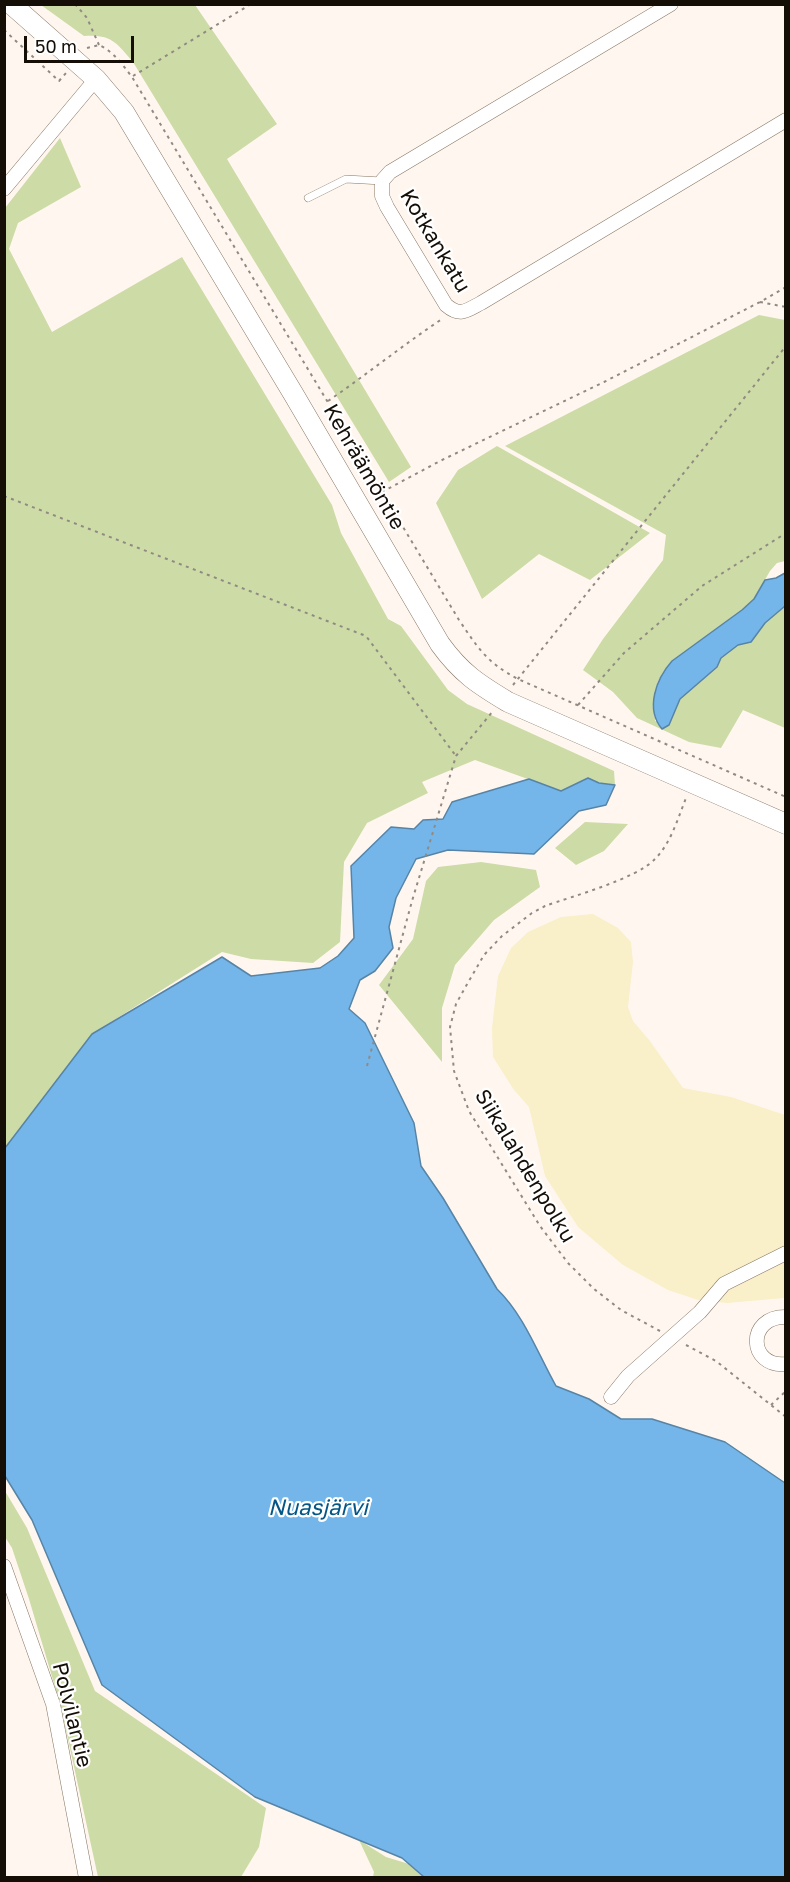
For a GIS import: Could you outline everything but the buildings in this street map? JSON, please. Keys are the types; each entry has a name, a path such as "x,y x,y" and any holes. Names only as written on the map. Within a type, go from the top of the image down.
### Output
{"street":[{"name":"Kehräämöntie","path":"11,4 96,79 124,112 454,664 475,682 502,699 786,824"},
{"name":"Kotkankatu","path":"671,4 390,172 382,181 382,196 387,207 446,305 453,311 463,312 481,303 786,120"},
{"path":"4,189 96,79"},
{"path":"611,1396 628,1376 700,1312 724,1284 786,1253"},
{"path":"786,1317 776,1317 764,1323 756,1334 756,1347 764,1358 778,1365 786,1364"},
{"name":"Polvilantie","path":"4,1566 53,1704 86,1878"}],"lane":[{"path":"308,198 346,179 382,181"}],"path":[{"path":"75,4 87,18 99,45 115,55 132,77 481,654 504,672 518,679 786,797"},
{"path":"132,77 251,4"},
{"path":"382,492 440,461 584,392 786,287"},
{"path":"760,302 786,307"},
{"path":"328,401 453,311"},
{"path":"368,1066 412,901 456,756 786,346"},
{"path":"4,496 366,636 456,756"},
{"path":"578,705 624,653 702,586 786,533"},
{"name":"Siikalahdenpolku","path":"701,759 669,841 655,860 634,874 545,906 518,922 484,955 456,1004 450,1027 453,1071 470,1111 540,1226 568,1263 594,1289 621,1310 716,1361 786,1417"},
{"path":"771,1405 786,1391"}],"green space":[{"path":"41,5 195,5 277,124 227,159 411,467 389,482 133,62 112,41 101,36 84,36"},
{"path":"60,138 81,187 18,223 9,249 52,332 182,257 332,505 341,533 388,619 401,626 448,690 467,704 614,771 615,785 599,783 588,778 561,791 475,760 422,782 428,793 367,823 344,862 340,942 313,963 251,959 222,952 92,1034 5,1148 5,208"},
{"path":"759,315 785,320 785,561 777,563 754,599 742,610 672,661 661,675 655,696 655,721 669,725 680,699 717,667 721,658 738,645 751,642 765,623 785,606 785,728 743,710 721,748 689,742 637,718 613,692 583,670 603,639 663,560 666,535 505,446"},
{"path":"497,446 650,533 590,580 539,554 482,599 436,503 458,470"},
{"path":"585,822 628,824 604,851 576,865 555,848"},
{"path":"481,862 536,870 540,887 494,920 455,965 442,1008 442,1062 379,985 413,939 426,881 438,867"},
{"path":"5,1491 27,1528 95,1691 266,1808 259,1847 241,1877 98,1877 61,1707 29,1599 12,1548 5,1537"},
{"path":"359,1840 386,1857 409,1864 424,1877 373,1877 374,1872"}],"sand":[{"path":"593,914 618,928 631,942 633,962 628,1007 633,1021 683,1088 731,1097 785,1115 785,1298 727,1303 698,1300 668,1290 623,1265 578,1227 545,1176 529,1107 514,1090 493,1057 492,1028 498,976 511,948 528,932 561,917"}],"water":[{"path":"785,573 785,606 765,623 751,642 738,645 721,658 717,667 680,699 669,725 662,729 657,721 653,703 657,685 666,668 672,661 742,610 754,599 765,580"},
{"name":"Nuasjärvi","path":"588,778 599,783 615,785 606,805 579,811 534,854 448,850 416,859 396,898 389,927 393,948 375,971 360,980 349,1009 365,1023 414,1123 421,1166 443,1198 497,1289 507,1299 523,1323 556,1386 589,1399 621,1419 652,1419 725,1442 785,1483 785,1877 424,1877 402,1858 255,1797 102,1685 32,1520 5,1476 5,1148 92,1034 222,957 251,976 320,968 338,956 354,938 351,866 391,827 414,829 423,820 443,819 452,802 529,779 561,791"}]}
